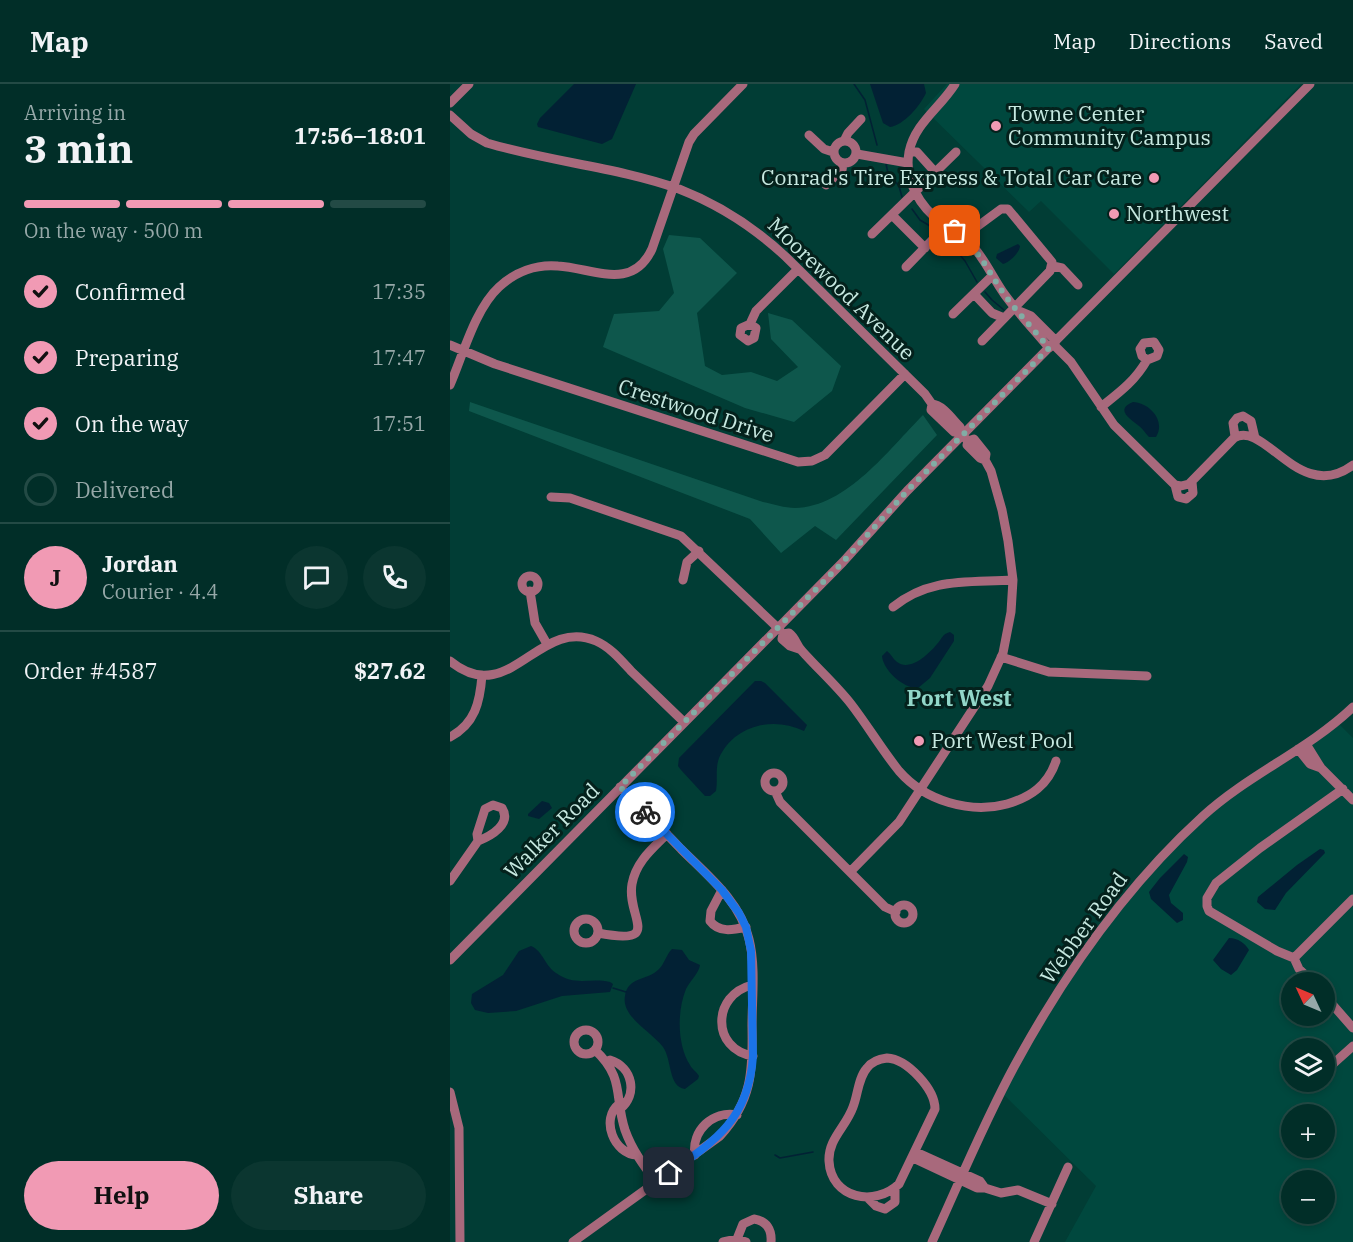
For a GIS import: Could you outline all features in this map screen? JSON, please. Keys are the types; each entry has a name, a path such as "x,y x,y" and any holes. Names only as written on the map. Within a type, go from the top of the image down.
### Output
{"street":[{"path":"450,103 469,84"},
{"path":"450,385 485,304 500,286 518,273 550,265 614,275 627,273 644,262 652,249 691,138 743,84"},
{"path":"955,84 915,135 908,163 914,192 928,211 963,237 977,251 1025,322 1071,362 1101,407 1124,436 1174,485 1183,486 1192,482 1235,436 1245,434 1313,475 1335,474 1353,465"},
{"name":"Walker Road","path":"450,960 684,722 780,631 907,491 1310,84"},
{"name":"Moorewood Avenue","path":"450,115 471,134 493,145 673,187 737,218 765,238 798,269 905,374 932,404 931,410 954,432 963,436"},
{"path":"843,164 836,160 833,152 836,145 844,141 861,119"},
{"path":"809,135 825,149 833,152"},
{"path":"844,141 854,145 857,154"},
{"path":"909,152 917,152 935,172"},
{"path":"872,234 956,152"},
{"path":"857,154 908,163"},
{"path":"843,164 851,161 857,154"},
{"path":"826,185 842,170 843,164"},
{"path":"963,237 1001,209 1008,209 1050,259 1053,266"},
{"path":"892,215 925,248"},
{"path":"906,267 946,226"},
{"path":"1053,266 1062,268 1078,285"},
{"path":"982,341 1004,318 1017,309 1053,266"},
{"path":"750,324 756,311 798,269"},
{"path":"953,314 992,276"},
{"path":"974,294 992,314 1004,318"},
{"name":"Crestwood Drive","path":"450,345 529,375 798,462 812,461 825,455 905,374"},
{"path":"1101,407 1129,386 1147,360"},
{"path":"1235,436 1233,423 1244,416 1251,421 1255,438"},
{"path":"850,872 899,822 988,687 1001,657 1011,612 1012,580 1005,521 992,475 985,460 967,445 963,436"},
{"path":"551,497 570,498 678,533 780,631 794,637 799,649 850,703 899,771 921,789 959,806 976,808 1005,805 1028,796 1040,788 1050,777 1056,761"},
{"path":"683,580 687,562 699,551"},
{"path":"893,607 911,594 930,586 1012,580"},
{"path":"530,591 535,623 547,644"},
{"path":"450,661 464,670 482,675 495,675 509,670 547,644 570,637 597,641 612,652 684,722"},
{"path":"1001,657 1049,672 1147,676"},
{"path":"450,738 466,726 473,716 478,706 482,675"},
{"name":"Webber Road","path":"932,1242 1001,1092 1029,1041 1070,975 1118,908 1203,815 1332,725 1353,707"},
{"path":"1302,746 1353,800"},
{"path":"573,1242 720,1136 743,1104 750,1082 753,1056 751,951 746,927 722,890 620,787"},
{"path":"1302,972 1294,958 1277,951 1209,911 1206,902 1216,883 1342,789"},
{"path":"775,791 780,802 885,907 896,912"},
{"path":"598,933 626,937 635,933 639,923 631,892 635,872 646,855 667,834"},
{"path":"450,881 478,841"},
{"path":"722,890 711,911 710,921 717,929 746,927"},
{"path":"1294,958 1353,899"},
{"path":"752,985 731,996 724,1009 722,1025 731,1045 746,1055 753,1056"},
{"path":"1335,1008 1353,1028"},
{"path":"1335,1062 1353,1046"},
{"path":"595,1050 606,1062 615,1061 623,1067 629,1076 630,1096 620,1107 626,1131 637,1155 656,1182"},
{"path":"887,1058 901,1062 927,1086 933,1096 935,1109 914,1155 903,1179 895,1188 881,1196 868,1198 850,1192 838,1183 830,1166 829,1154 834,1138 853,1109 864,1072 875,1061 887,1058"},
{"path":"450,1092 459,1128 460,1242"},
{"path":"696,1155 695,1141 702,1127 721,1115 737,1115"},
{"path":"914,1155 962,1177 980,1181 985,1188 1001,1193 1018,1190 1052,1204"},
{"path":"1034,1242 1068,1167"},
{"path":"723,1242 742,1241 743,1224 754,1220 767,1225 771,1234 771,1242"}],"shaded area":[{"path":"947,84 1301,84 1114,274 1041,201 1029,212 924,109"},
{"path":"669,235 700,238 737,273 697,313 705,366 722,375 751,372 777,381 798,367 771,339 768,313 792,320 841,366 832,391 794,422 745,408 603,347 614,314 659,311 674,293 663,249"},
{"path":"470,402 763,502 791,508 814,505 832,498 849,487 866,474 923,415 937,435 836,540 815,526 781,553 750,519 469,411"},
{"path":"1338,723 1353,738 1353,1242 1065,1242 1096,1186 1003,1094 1021,1058 1094,944 1145,879 1214,809"}],"water":[{"path":"574,84 636,84 612,139 602,144 538,127 540,118"},
{"path":"870,84 924,84 926,93 911,114 901,123 890,127 883,123"},
{"path":"1018,244 1020,246 1018,251 1008,262 1003,264 996,258 997,254"},
{"path":"1133,402 1145,406 1155,414 1159,425 1156,437 1149,437 1124,411 1127,405"},
{"path":"950,632 954,635 954,641 930,678 918,688 895,678 883,661 882,656 887,651 902,665 913,663 924,657 944,635"},
{"path":"755,681 765,683 807,725 804,731 792,726 767,724 744,731 734,738 719,758 716,791 710,796 705,796 678,766 679,758"},
{"path":"542,801 549,803 552,808 539,819 528,816 528,814"},
{"path":"1320,849 1325,853 1286,893 1275,910 1265,909 1257,902 1258,897"},
{"path":"1184,854 1188,857 1187,862 1169,895 1171,903 1183,913 1183,920 1177,923 1151,899 1149,892"},
{"path":"1229,938 1241,941 1249,950 1237,970 1231,975 1213,960"},
{"path":"531,946 556,973 570,980 610,982 613,984 610,992 562,996 516,1011 488,1013 475,1010 471,1003 472,994 503,975 519,951"},
{"path":"672,949 682,950 689,960 700,965 686,989 681,1007 680,1027 683,1047 690,1065 699,1076 685,1089 680,1087 673,1078 663,1047 638,1024 625,1004 625,996 630,985 655,973"}],"waterway":[{"path":"854,84 865,100 877,145"},
{"path":"886,164 888,173 899,186 902,197"},
{"path":"912,209 920,220 935,229"},
{"path":"944,236 965,261 977,282"},
{"path":"985,292 1004,310"},
{"path":"613,988 626,992"},
{"path":"775,1155 780,1158 813,1152"}],"way so far":[{"path":"645,812 620,787 843,562 907,491 1049,348 1009,301 977,251 955,231"}],"place":[{"name":"Towne Center Community Campus","path":"996,126"},
{"name":"Conrad's Tire Express & Total Car Care","path":"1154,178"},
{"name":"Northwest","path":"1114,214"},
{"name":"Port West Pool","path":"919,741"}],"district":[{"name":"Port West","path":"959,698"}],"route":[{"path":"645,812 731,900 746,927 751,951 753,1056 747,1094 737,1115 720,1136 669,1173"}]}
